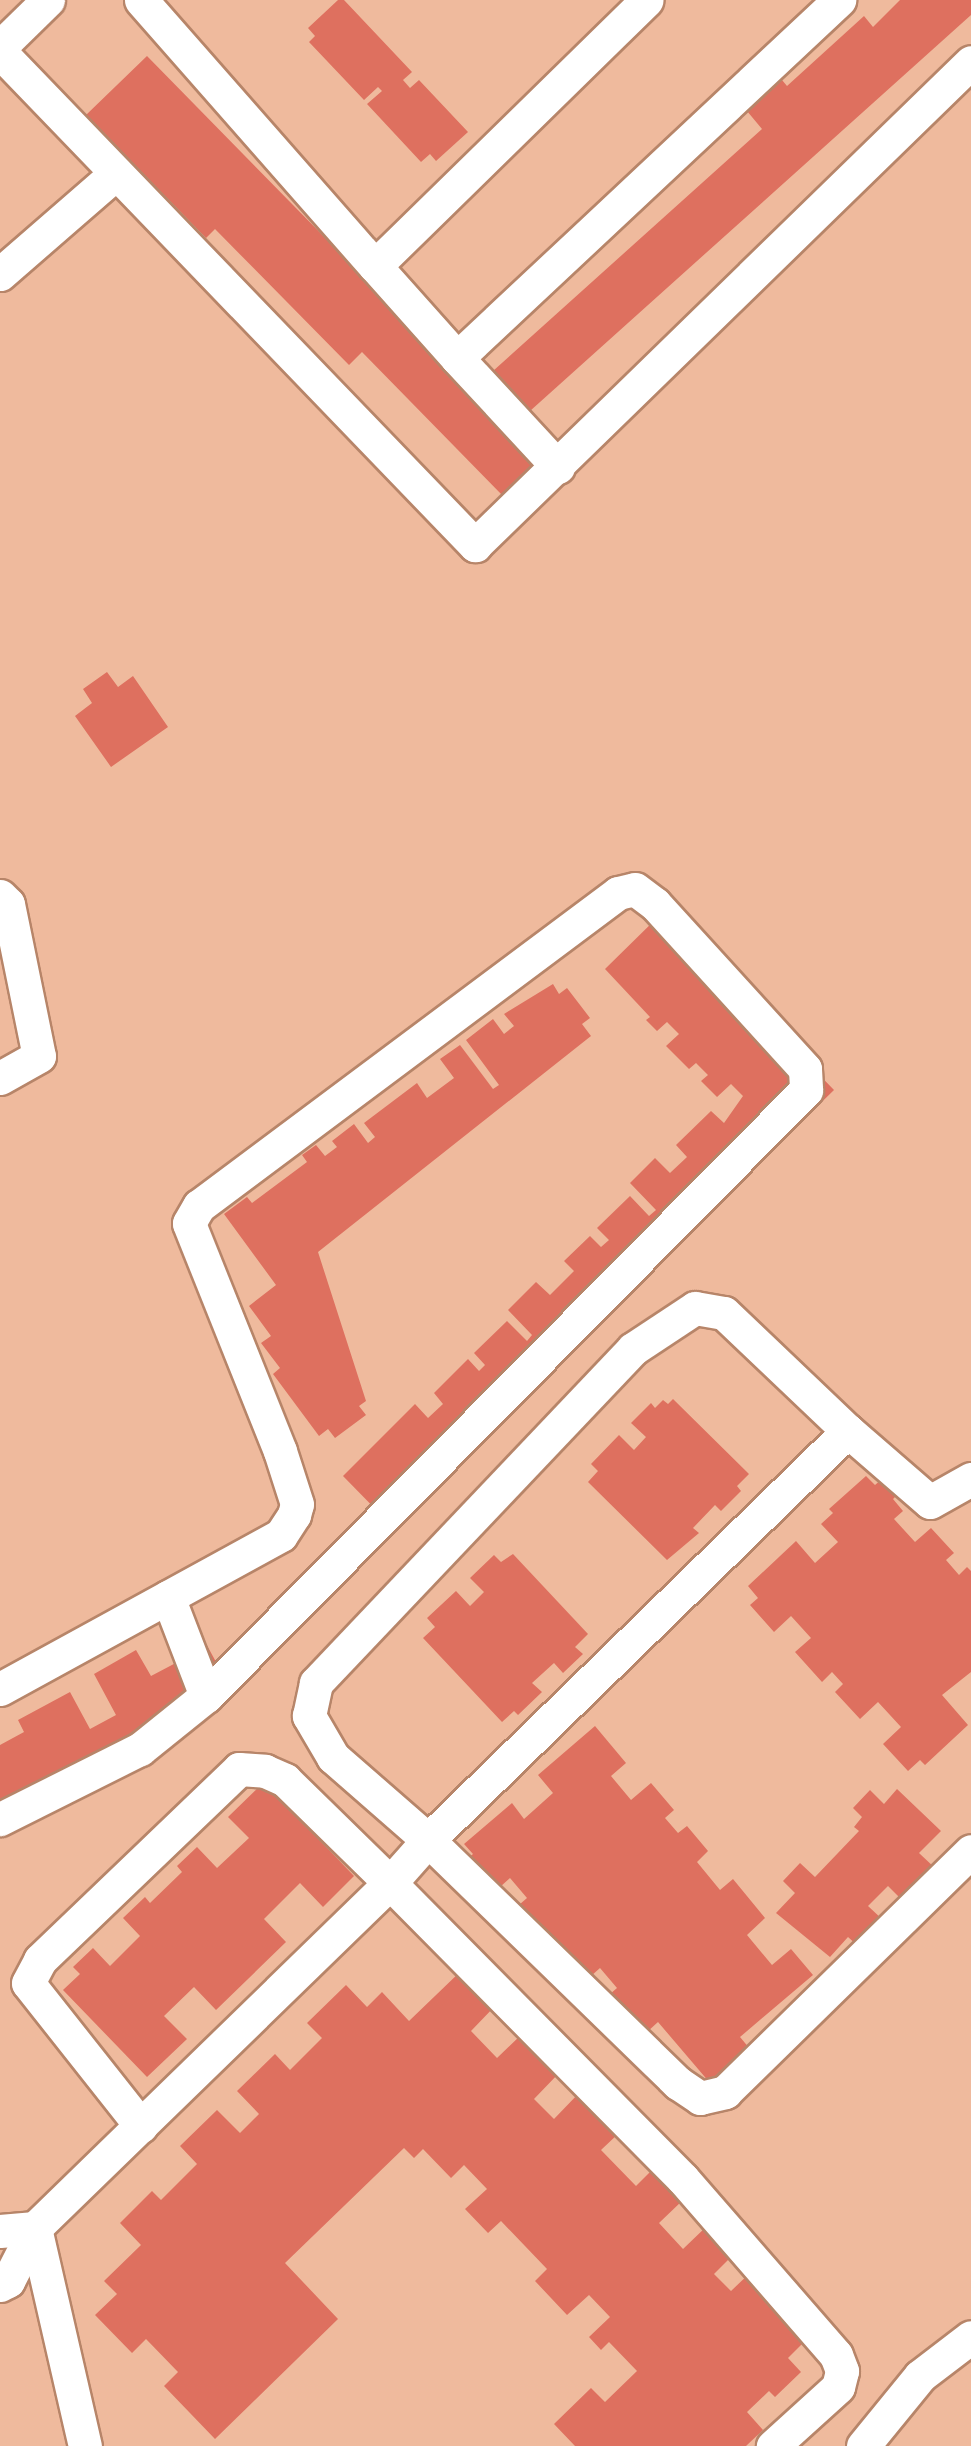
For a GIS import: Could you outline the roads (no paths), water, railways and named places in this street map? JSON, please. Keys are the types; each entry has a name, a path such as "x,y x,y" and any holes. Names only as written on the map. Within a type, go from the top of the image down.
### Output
{"street":[{"path":"0,47 48,0"},
{"path":"141,0 457,358 558,467"},
{"path":"375,266 647,0"},
{"path":"457,358 839,0"},
{"path":"0,52 475,545 558,467 971,62"},
{"path":"0,274 116,172"},
{"path":"0,1689 281,1535 297,1504 189,1222 199,1206 618,893 635,890 655,904 805,1069 806,1090 206,1696 140,1749 0,1819"},
{"path":"0,896 8,904 39,1056 0,1078"},
{"path":"971,1479 930,1502 848,1431 724,1313 696,1308 633,1349 316,1683 309,1716 333,1757 428,1840 670,2075 700,2098 725,2092 971,1851"},
{"path":"0,2285 8,2281 35,2228 390,1883 428,1840 848,1431"},
{"path":"168,1597 206,1696"},
{"path":"141,2126 27,1983 40,1960 238,1769 265,1771 285,1780 683,2179 836,2355 842,2371 838,2386 773,2446"},
{"path":"0,2231 35,2228"},
{"path":"35,2228 85,2446"},
{"path":"863,2446 920,2376 971,2337"}]}
